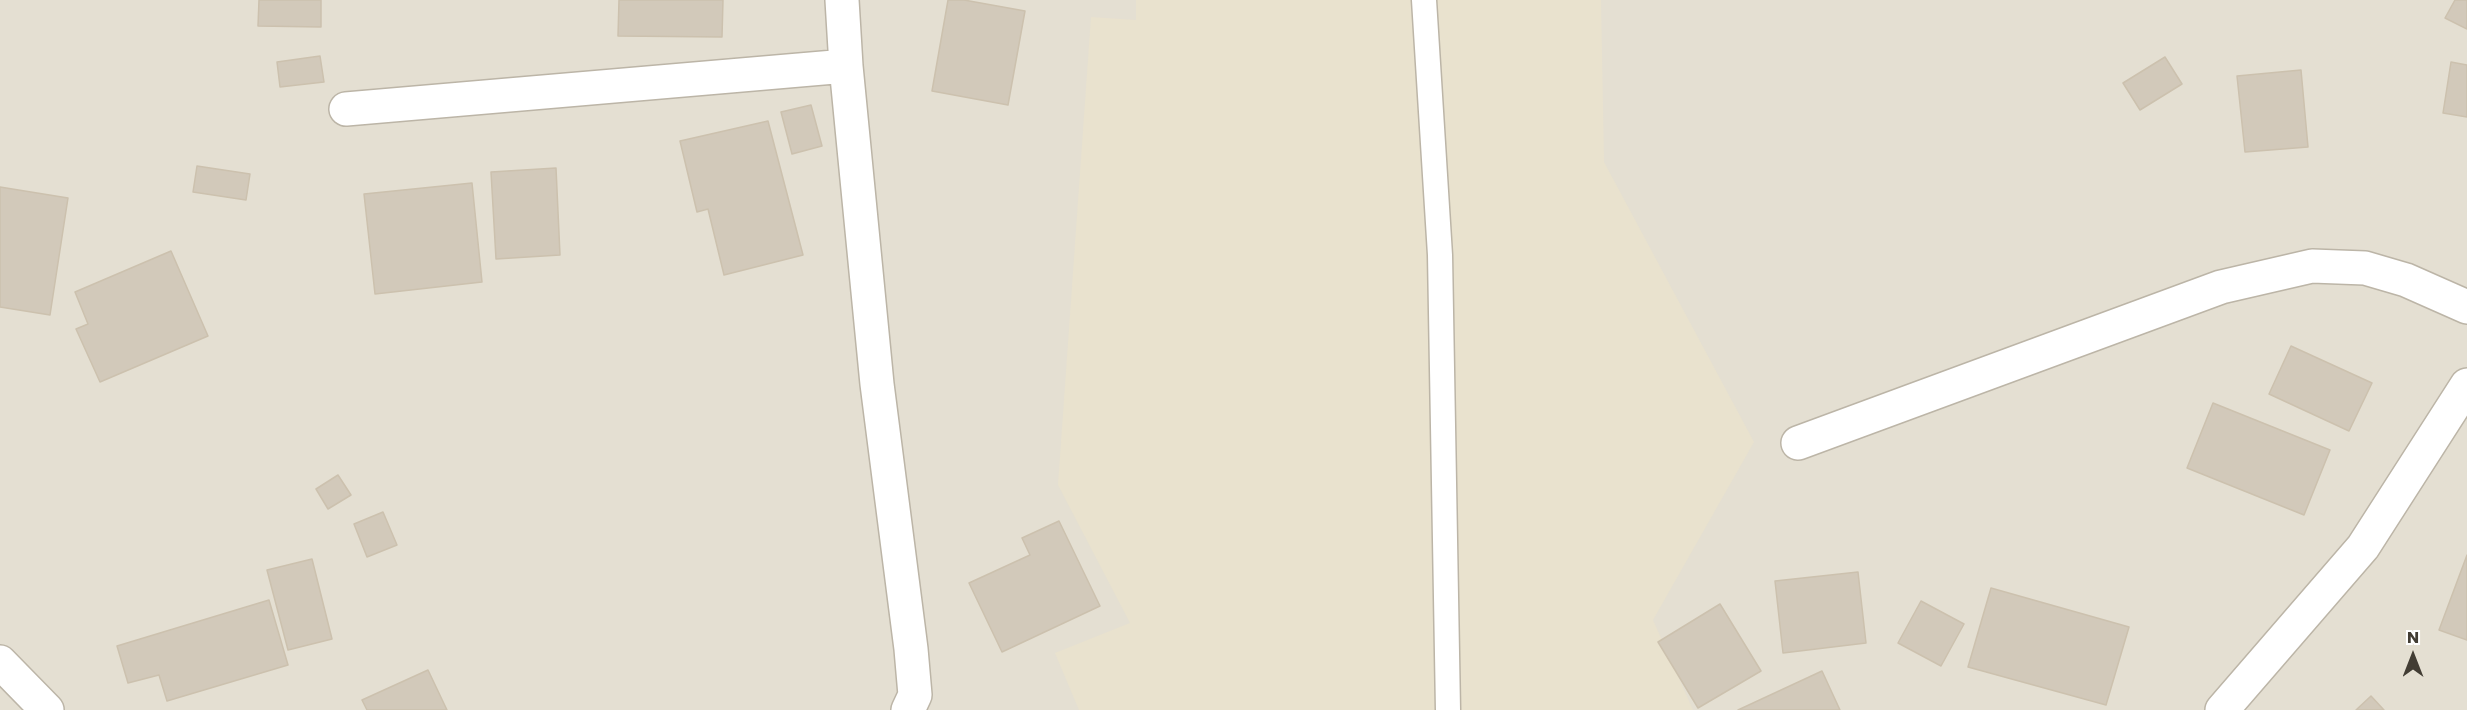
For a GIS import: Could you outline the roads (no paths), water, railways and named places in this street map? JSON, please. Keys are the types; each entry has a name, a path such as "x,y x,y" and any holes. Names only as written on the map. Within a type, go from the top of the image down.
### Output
{"street":[{"path":"842,0 846,66 877,384 911,649 915,694 908,710"},
{"path":"346,109 846,66"},
{"path":"1798,443 2221,287 2312,266 2365,268 2406,280 2467,307"},
{"path":"2222,710 2363,547 2467,385"},
{"path":"0,662 47,710"}],"lane":[{"path":"1424,0 1440,255 1448,710"}]}
